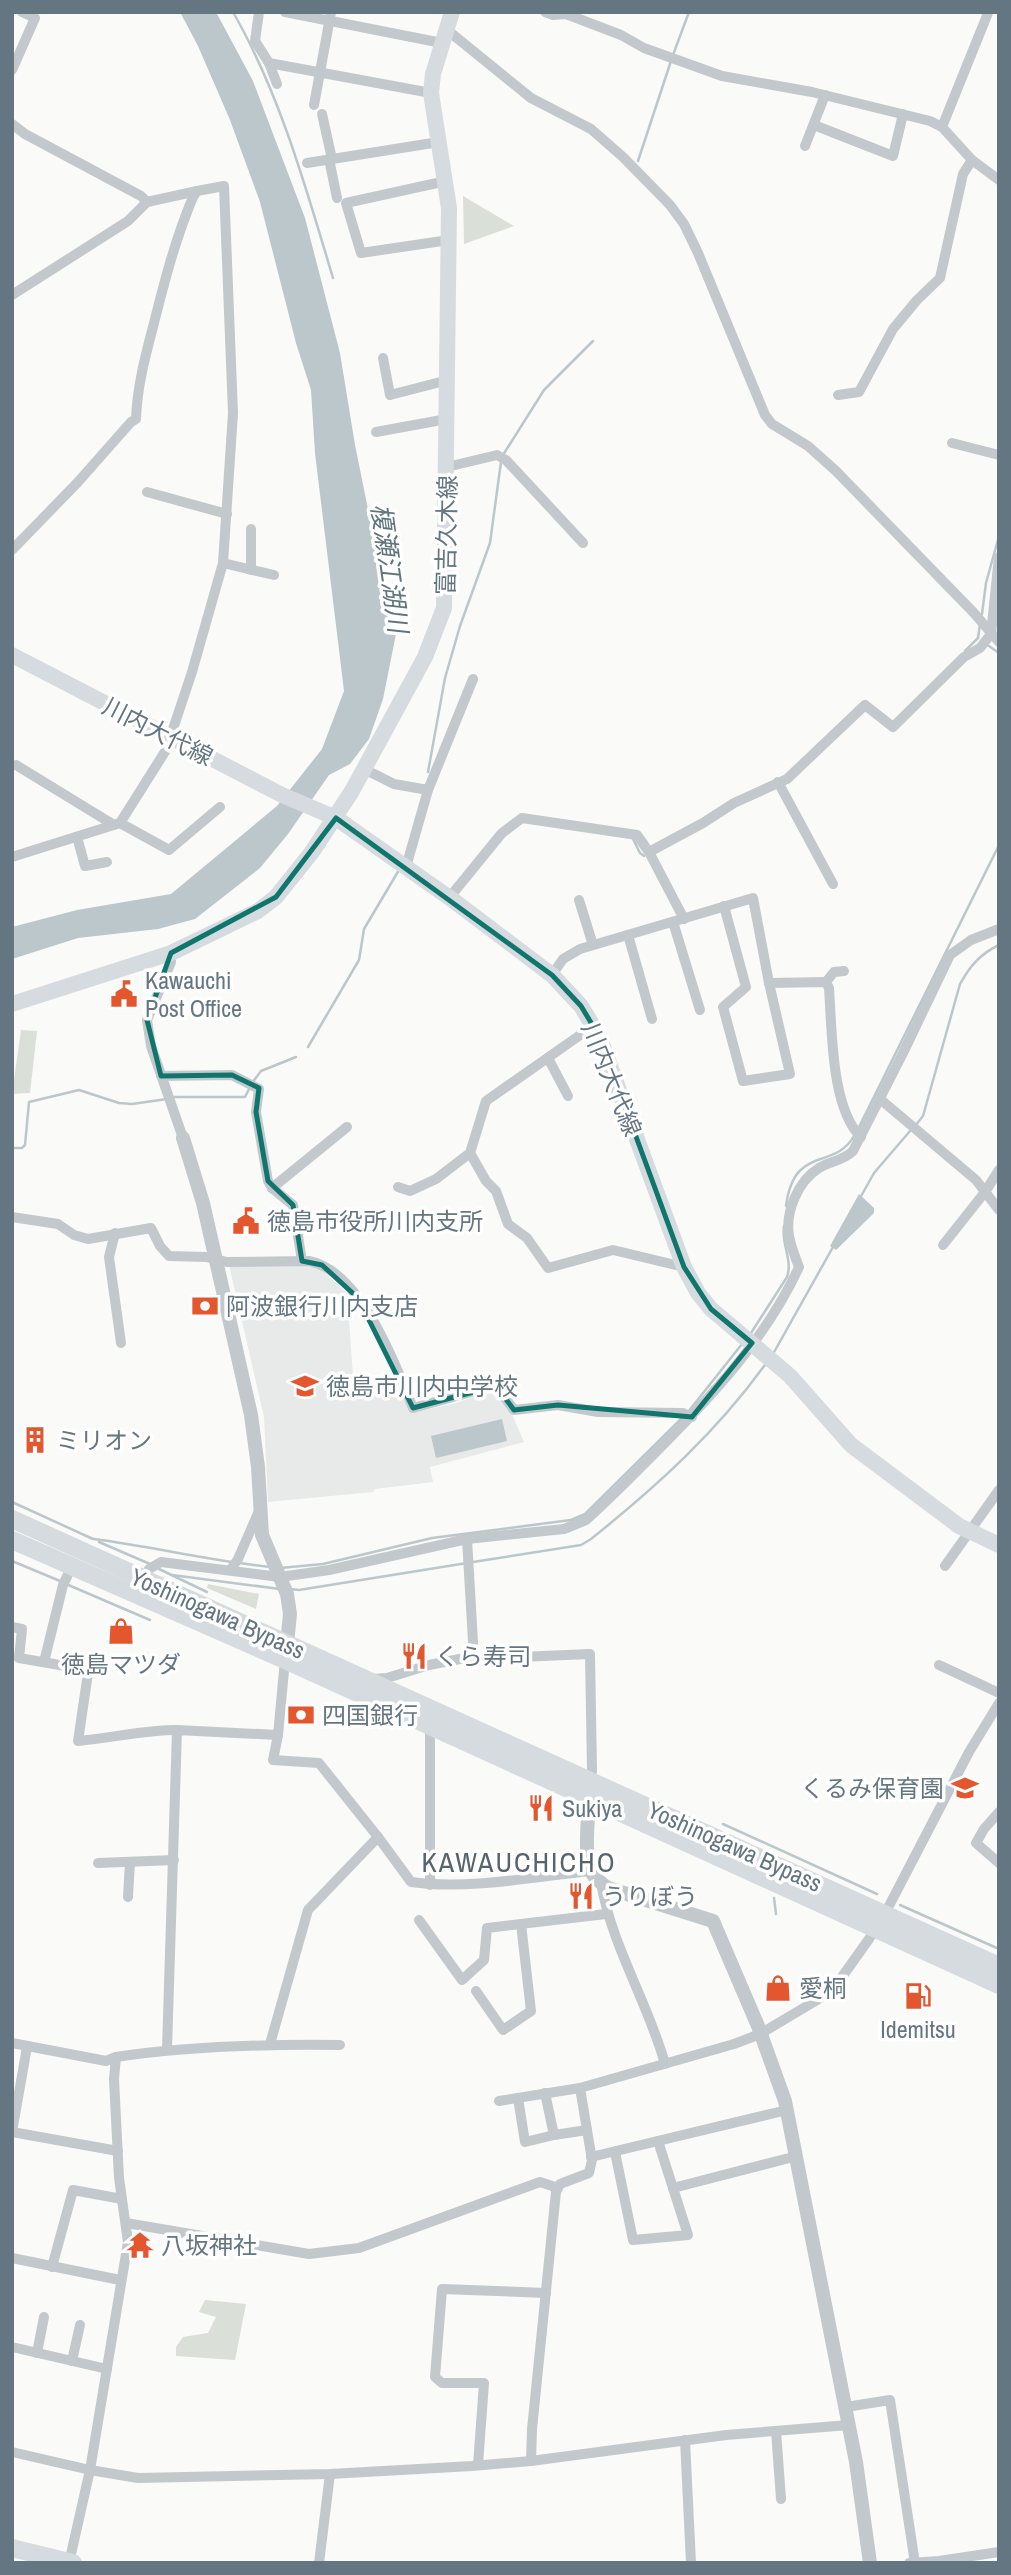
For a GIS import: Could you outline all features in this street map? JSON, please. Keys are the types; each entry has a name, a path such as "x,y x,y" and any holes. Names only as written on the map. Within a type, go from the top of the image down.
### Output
{"main road":[{"name":"富吉久木線","path":"12,1004 171,953 258,911 276,897 335,818 425,657 444,608 448,380 449,240 446,181 431,93 433,75 452,12"},
{"name":"川内大代線","path":"12,655 282,795 335,818 552,975 581,1006 593,1026 684,1266 698,1293 711,1309 790,1376 851,1445 959,1526 999,1545"},
{"name":"Yoshinogawa Bypass","path":"12,1519 150,1570 287,1652 430,1728 591,1800 879,1922 999,1966"},
{"name":"Yoshinogawa Bypass","path":"12,1540 67,1577 369,1680 590,1781 879,1922 999,1985"},
{"path":"12,2548 71,2562"}],"street":[{"path":"13,68 35,18 22,12"},
{"path":"259,12 255,41 269,64 276,83"},
{"path":"285,12 330,16 444,36 531,98 591,129 623,157 670,205 684,224 765,415 772,424 808,446 836,471 987,634"},
{"path":"545,12 553,15 566,13 621,34 644,48 722,76 825,95 930,121 942,127 972,160 999,180"},
{"path":"942,127 987,13"},
{"path":"314,105 330,16"},
{"path":"269,64 431,93"},
{"path":"806,146 825,95"},
{"path":"322,114 337,198"},
{"path":"814,125 893,156 903,114"},
{"path":"12,124 141,196 147,202"},
{"path":"307,163 439,142"},
{"path":"838,395 859,392 893,329 916,300 940,278 963,174 972,160"},
{"path":"446,181 346,204 361,253 449,240"},
{"path":"12,295 136,215 147,202 224,186 233,413 223,563 172,739 117,824 12,857"},
{"path":"12,550 136,419 146,350 163,281 176,238 197,191"},
{"path":"383,358 390,395 448,380"},
{"path":"376,432 447,419"},
{"path":"951,443 999,455"},
{"path":"447,467 497,455 583,543"},
{"path":"147,492 227,514"},
{"path":"251,529 251,569"},
{"path":"649,852 734,803 792,775 865,705 892,727 987,634 999,557"},
{"path":"223,563 274,575"},
{"path":"405,867 428,790 473,679"},
{"path":"16,765 117,824 169,850 220,807"},
{"path":"364,769 394,784 428,790"},
{"path":"778,782 833,884"},
{"path":"449,898 502,833 523,818 637,835 649,852 679,920 700,1010"},
{"path":"77,837 85,866 107,862"},
{"path":"552,975 564,959 580,949 754,898 768,981 790,1074 743,1081 723,1007 746,987 768,981 827,982"},
{"path":"579,900 593,945"},
{"path":"724,906 746,987"},
{"path":"150,1570 234,1564 280,1578 329,1570 467,1539 564,1529 586,1520 688,1415 790,1285 799,1268 788,1225 797,1193 810,1174 822,1166 846,1158 857,1133 880,1099 950,955 971,940 999,929"},
{"path":"628,935 652,1019"},
{"path":"171,953 171,962 147,1020 151,1046 203,1203 251,1415 258,1467 262,1535 280,1578 290,1614 273,1760 319,1763 411,1882 430,1885 590,1871"},
{"path":"827,982 834,972 844,971"},
{"path":"827,982 838,1095 857,1133"},
{"path":"398,1187 410,1191 436,1179 470,1153 486,1101 593,1026"},
{"path":"548,1058 568,1096"},
{"path":"161,1076 232,1075 259,1088 256,1112 268,1181 272,1188 293,1205 302,1261"},
{"path":"880,1099 976,1180 999,1210"},
{"path":"272,1188 347,1127"},
{"path":"470,1153 486,1181 496,1191 508,1224 527,1238 548,1268 613,1250 684,1266"},
{"path":"943,1245 999,1170"},
{"path":"12,1217 58,1224 74,1235 88,1238 151,1228 160,1246 169,1256 227,1262 302,1261 322,1265 349,1286 381,1334 413,1408 493,1387 498,1388 514,1410 558,1405 598,1412 688,1415"},
{"path":"116,1233 109,1257 121,1343"},
{"path":"946,1566 999,1490"},
{"path":"234,1564 260,1508"},
{"path":"467,1539 474,1659"},
{"path":"44,1662 67,1577"},
{"path":"12,1627 22,1629 19,1658 88,1672 78,1741 113,1738 151,1730 278,1735"},
{"path":"369,1680 470,1657 590,1654 590,1781"},
{"path":"939,1665 999,1693"},
{"path":"499,2101 580,2088 734,2044 760,2034 817,2000 837,1984 879,1922 963,1762 999,1703"},
{"path":"430,1728 430,1885"},
{"path":"167,2049 177,1730"},
{"path":"591,1800 588,1811 590,1871 608,1888 713,1921 770,2055 787,2110 797,2156 846,2407 870,2563"},
{"path":"999,1812 976,1843 999,1863"},
{"path":"270,2045 308,1910 378,1837"},
{"path":"99,1863 174,1860"},
{"path":"128,1897 130,1862"},
{"path":"601,1883 606,1914 657,2037 665,2064"},
{"path":"419,1920 462,1980 484,1960 487,1928 606,1914"},
{"path":"476,1991 503,2030 531,2011 521,1924"},
{"path":"12,2043 106,2061 167,2049 340,2045"},
{"path":"27,2047 12,2132 118,2151"},
{"path":"71,2562 90,2470 128,2242 118,2151 114,2079 116,2057"},
{"path":"531,2461 558,2188 560,2184 589,2173 591,2157 580,2088"},
{"path":"545,2093 554,2135"},
{"path":"518,2098 525,2142 587,2130"},
{"path":"591,2157 787,2110"},
{"path":"614,2152 633,2240 688,2235 658,2141"},
{"path":"673,2188 797,2156"},
{"path":"126,2223 309,2254 359,2248 540,2182 558,2188"},
{"path":"52,2267 73,2190 122,2199"},
{"path":"12,2258 120,2280"},
{"path":"478,2465 484,2383 442,2383 436,2377 442,2289 546,2293"},
{"path":"37,2353 44,2317"},
{"path":"72,2361 80,2325"},
{"path":"12,2347 107,2369"},
{"path":"846,2407 890,2400 915,2562"},
{"path":"12,2452 138,2478 330,2474 531,2461 685,2440 849,2425"},
{"path":"776,2431 781,2499"},
{"path":"685,2440 691,2563"},
{"path":"319,2563 330,2474"},
{"path":"909,2563 993,2556"}],"highlighted area":[{"path":"336,818 552,975 581,1006 599,1036 684,1267 711,1309 752,1343 692,1417 558,1405 514,1410 496,1386 413,1408 358,1298 322,1265 302,1261 293,1205 268,1181 256,1112 259,1088 232,1075 161,1076 147,1020 171,953 276,897"}],"shaded area":[{"path":"180,12 216,12 253,81 305,218 340,353 355,445 381,573 398,624 383,699 369,739 350,764 329,775 288,834 260,868 195,919 158,929 78,938 12,959 12,927 77,910 171,894 277,806 322,749 344,691 315,453 311,390 296,343 260,202 230,120"},
{"path":"463,196 514,226 464,244"},
{"path":"21,1030 37,1031 30,1093 12,1094"},
{"path":"859,1194 874,1208 874,1213 836,1250 830,1246"},
{"name":"徳島市川内中学校","path":"310,1264 320,1268 347,1293 354,1389 398,1382 411,1413 456,1403 490,1391 496,1393 511,1412 524,1442 430,1467 433,1482 375,1489 373,1492 268,1502 264,1417 229,1265"},
{"path":"502,1419 507,1441 436,1458 431,1436"},
{"path":"208,1584 259,1594 256,1609 207,1588"},
{"path":"205,2300 246,2304 235,2360 176,2356 176,2347 183,2337 208,2333 216,2317 199,2312"}],"waterway":[{"path":"233,12 250,43 278,108 333,278"},
{"path":"673,55 689,12"},
{"path":"638,161 671,61"},
{"path":"503,455 544,390 593,341"},
{"path":"428,772 445,678 460,626 490,543 501,462"},
{"path":"982,614 986,583 999,536"},
{"path":"978,638 980,624"},
{"path":"965,651 978,638"},
{"path":"986,644 999,653"},
{"path":"633,839 644,856"},
{"path":"859,1127 999,845"},
{"path":"308,1047 359,960 364,929 399,870"},
{"path":"915,1126 923,1116 960,984 976,961 999,945"},
{"path":"252,1083 261,1071 296,1057"},
{"path":"174,1097 245,1097 249,1089"},
{"path":"12,1148 22,1148 25,1145 29,1102 79,1090 119,1103 167,1099"},
{"path":"860,1198 874,1173 910,1131"},
{"path":"786,1206 790,1187 797,1174 806,1166 846,1147 854,1136"},
{"path":"751,1333 787,1277 789,1264 784,1226"},
{"path":"773,1354 833,1247"},
{"path":"688,1412 742,1344"},
{"path":"473,1562 581,1545 591,1539 639,1499 707,1435 767,1362"},
{"path":"280,1568 323,1564 432,1538 571,1520 585,1514 683,1417"},
{"path":"12,1502 93,1539"},
{"path":"94,1539 232,1562"},
{"path":"99,1542 150,1564"},
{"path":"12,1561 60,1581"},
{"path":"239,1563 270,1567"},
{"path":"290,1589 299,1590 467,1563"},
{"path":"159,1569 207,1592"},
{"path":"172,1575 280,1589"},
{"path":"66,1584 150,1620"},
{"path":"723,1824 877,1894"},
{"path":"774,1898 776,1914"},
{"path":"900,1905 999,1949"}],"place":[{"name":"Kawauchi Post Office","path":"124,994"},
{"name":"徳島市役所川内支所","path":"246,1221"},
{"name":"阿波銀行川内支店","path":"205,1306"},
{"name":"徳島市川内中学校","path":"305,1386"},
{"name":"ミリオン","path":"35,1440"},
{"name":"徳島マツダ","path":"121,1631"},
{"name":"くら寿司","path":"414,1656"},
{"name":"四国銀行","path":"301,1715"},
{"name":"くるみ保育園","path":"965,1788"},
{"name":"Sukiya","path":"541,1808"},
{"name":"うりぼう","path":"581,1896"},
{"name":"愛桐","path":"778,1988"},
{"name":"Idemitsu","path":"918,1996"},
{"name":"八坂神社","path":"140,2245"}],"district":[{"name":"KAWAUCHICHO","path":"519,1862"}],"water label":[{"name":"榎瀬江湖川","path":"390,568"}]}
